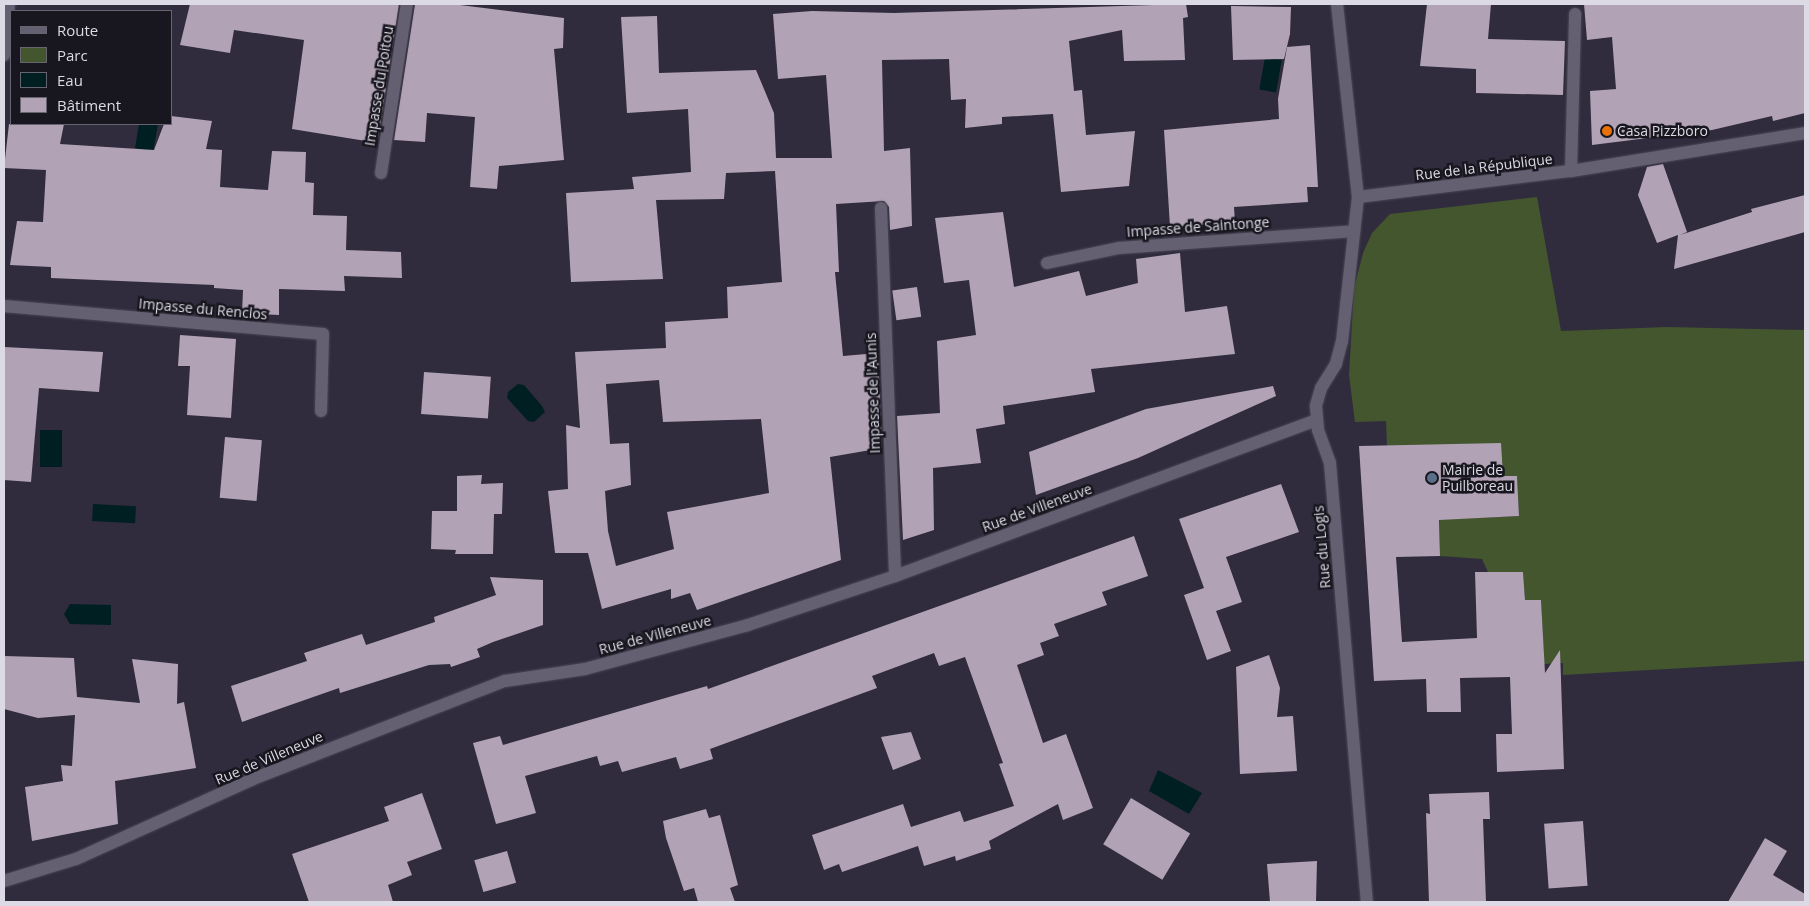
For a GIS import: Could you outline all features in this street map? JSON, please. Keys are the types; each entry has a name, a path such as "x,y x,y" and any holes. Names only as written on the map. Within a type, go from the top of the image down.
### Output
{"street":[{"path":"4,55 9,4"},
{"name":"Impasse du Poitou","path":"381,173 407,4"},
{"path":"1337,4 1358,197"},
{"path":"1571,171 1575,14"},
{"name":"Rue de la République","path":"1358,197 1571,171 1805,133"},
{"name":"Rue du Logis","path":"1358,197 1342,341 1336,364 1321,388 1316,406 1316,420 1330,463 1367,902"},
{"name":"Impasse de l'Aunis","path":"881,208 896,576"},
{"name":"Impasse de Saintonge","path":"1046,263 1119,248 1354,231"},
{"name":"Impasse du Renclos","path":"4,306 323,334 321,411"},
{"name":"Rue de Villeneuve","path":"4,881 76,859 253,779 505,681 594,667 748,626 896,576 1316,420"}],"green space":[{"path":"1537,197 1561,331 1667,327 1805,330 1805,661 1563,675 1563,663 1544,664 1541,600 1525,600 1523,572 1488,572 1482,559 1440,556 1439,506 1476,518 1519,516 1517,476 1503,476 1387,446 1386,421 1355,422 1349,375 1354,288 1363,253 1372,233 1390,214"}],"water":[{"path":"1265,57 1282,60 1276,92 1259,89"},
{"path":"139,125 158,125 153,152 135,148"},
{"path":"518,384 524,385 545,412 534,422 528,421 507,398 508,392"},
{"path":"40,430 62,430 62,467 40,467"},
{"path":"93,504 136,506 135,523 92,521"},
{"path":"70,604 111,605 111,625 70,624 64,614"},
{"path":"1158,770 1202,793 1189,814 1149,791"}],"building":[{"path":"190,4 399,4 378,139 373,138 372,142 292,129 304,40 234,30 230,53 180,45"},
{"path":"415,4 452,4 564,18 563,48 554,49 564,160 499,166 497,189 470,187 475,117 427,113 425,142 394,140"},
{"path":"1186,4 1188,17 1183,18 1185,60 1124,61 1122,30 1069,41 1074,91 1082,90 1086,135 1135,131 1129,186 1061,192 1053,114 1002,117 1002,124 965,128 966,99 951,100 949,59 882,60 884,151 910,148 912,226 890,230 889,207 884,201 836,204 839,272 835,272 843,356 878,353 882,448 830,457 841,560 697,610 690,593 671,599 671,589 602,609 588,553 555,553 548,491 568,489 566,425 580,428 575,352 666,348 665,322 728,318 727,287 782,282 775,171 726,173 724,199 656,200 663,279 571,282 566,193 634,189 632,177 691,172 688,109 627,113 621,17 657,16 659,73 756,70 774,113 776,158 832,158 826,75 778,79 773,14 812,11 894,13","holes":["659,380 663,422 761,419 769,493 667,512 674,549 616,566 608,531 605,491 631,485 629,443 610,444 606,384"]},
{"path":"1427,4 1491,4 1488,39 1565,41 1563,95 1476,93 1476,69 1420,66"},
{"path":"1584,4 1805,4 1805,113 1773,121 1772,116 1712,130 1592,145 1590,91 1616,89 1612,37 1587,40"},
{"path":"1231,6 1291,7 1290,34 1284,59 1233,60"},
{"path":"1310,45 1318,187 1307,187 1308,202 1234,207 1235,223 1170,227 1164,130 1279,119 1278,99 1287,47"},
{"path":"172,116 212,121 206,149 222,150 220,187 268,190 272,151 306,152 305,182 314,183 313,215 347,216 346,250 401,252 402,278 344,276 345,291 279,289 279,315 242,313 243,290 214,288 214,285 51,278 51,267 10,265 17,221 43,222 46,170 4,168 9,124 64,125 60,144 154,150 164,125 172,125"},
{"path":"1663,164 1687,232 1680,235 1752,212 1751,209 1805,195 1805,232 1674,269 1678,235 1657,243 1638,195 1647,167"},
{"path":"1003,212 1014,287 1079,271 1086,296 1138,283 1136,259 1180,253 1185,312 1227,306 1235,354 1091,369 1095,392 1003,406 1005,424 976,429 981,463 933,468 934,530 903,540 897,416 940,413 937,341 976,335 969,280 944,283 935,218"},
{"path":"917,287 921,317 896,320 892,290"},
{"path":"180,335 236,339 231,418 187,415 190,366 178,366"},
{"path":"4,347 103,352 99,392 39,388 31,482 4,480"},
{"path":"424,372 491,377 488,419 421,414"},
{"path":"1273,386 1276,396 1138,458 1036,495 1029,452 1146,409"},
{"path":"225,437 262,440 257,501 220,498"},
{"path":"1501,443 1503,476 1517,476 1519,516 1439,520 1440,556 1396,557 1402,642 1477,638 1475,572 1523,572 1525,600 1541,600 1545,673 1560,650 1564,769 1497,772 1496,734 1512,734 1510,677 1460,678 1461,712 1427,712 1426,679 1374,681 1359,446"},
{"path":"482,475 481,484 503,483 502,514 494,514 493,554 455,554 456,550 431,549 432,511 457,511 457,476"},
{"path":"1281,484 1299,532 1226,557 1242,602 1216,611 1231,651 1207,660 1184,595 1204,588 1179,519"},
{"path":"1134,536 1148,576 1102,592 1107,605 1054,624 1059,636 1040,643 1044,655 1017,665 1043,743 1066,734 1093,808 1063,820 1058,804 989,841 991,849 956,861 955,856 924,866 918,846 842,872 839,864 824,870 812,835 903,804 911,827 960,811 964,822 1014,806 999,764 1003,763 965,657 939,666 934,653 872,676 877,688 710,749 713,759 680,769 676,757 622,772 618,761 600,766 597,756 525,776 536,813 496,824 473,743 500,736 503,745 707,686 708,689"},
{"path":"490,577 543,580 543,625 477,649 480,657 451,667 450,664 429,665 340,693 339,688 242,722 231,686 307,661 304,653 362,634 366,645 435,622 434,617 496,595"},
{"path":"1269,655 1280,688 1277,717 1293,716 1297,771 1240,774 1236,667"},
{"path":"4,656 74,658 77,697 140,703 132,659 178,664 177,704 184,702 196,768 115,781 118,824 32,841 25,787 63,781 61,765 72,766 75,715 38,718 4,709"},
{"path":"911,732 921,759 893,770 881,737"},
{"path":"1489,792 1490,819 1483,819 1486,902 1429,902 1426,813 1430,814 1429,794"},
{"path":"422,793 442,849 407,862 412,875 388,885 393,902 309,902 292,854 389,821 384,807"},
{"path":"1131,798 1190,834 1162,880 1103,844"},
{"path":"706,809 709,818 720,815 738,885 730,888 735,902 698,902 694,888 684,891 666,838 663,821"},
{"path":"1583,821 1588,886 1549,889 1544,824"},
{"path":"1765,838 1787,851 1773,875 1805,894 1805,902 1728,902"},
{"path":"507,851 516,883 483,892 474,860"},
{"path":"1317,861 1316,902 1270,902 1267,864"}],"place":[{"name":"Casa Pizzboro","path":"1607,131"},
{"name":"Mairie de Puilboreau","path":"1432,478"}]}
